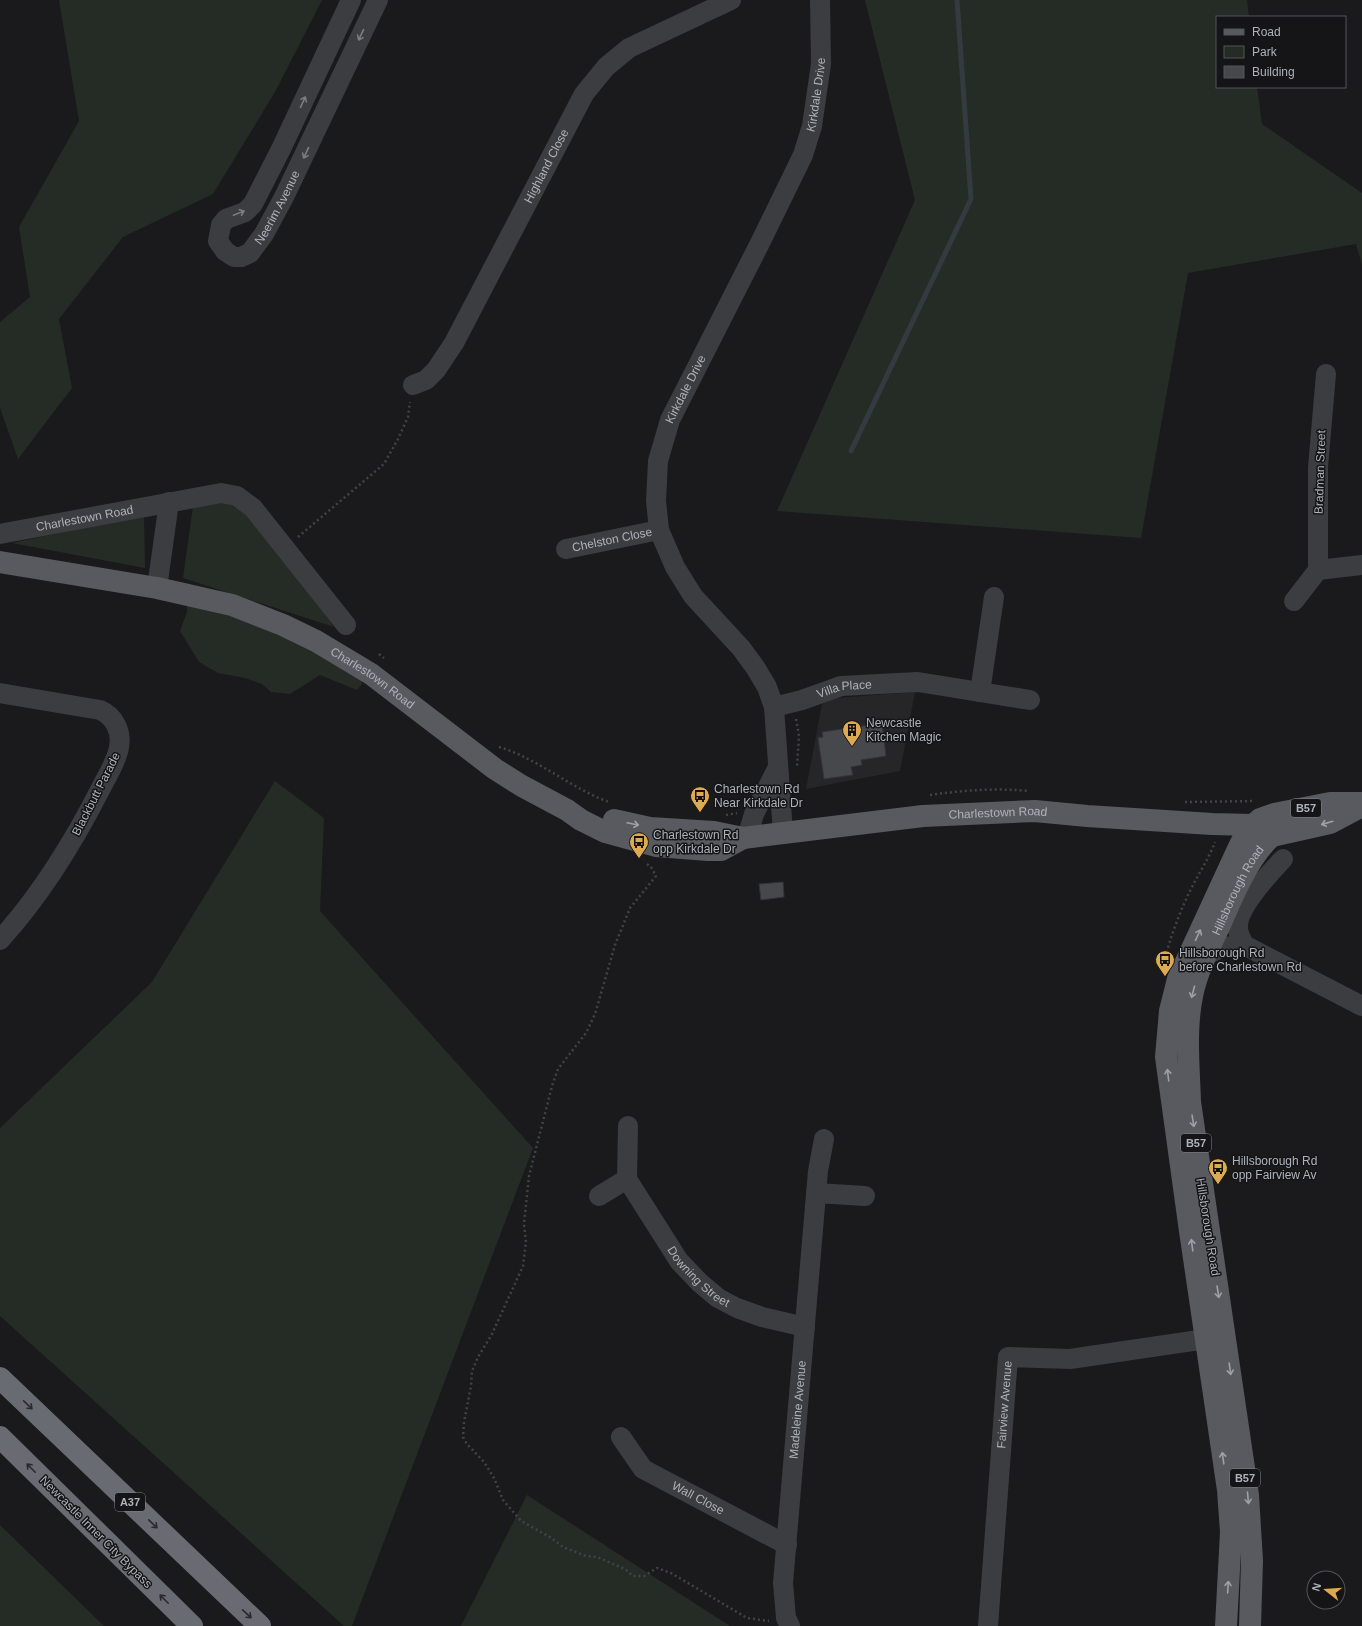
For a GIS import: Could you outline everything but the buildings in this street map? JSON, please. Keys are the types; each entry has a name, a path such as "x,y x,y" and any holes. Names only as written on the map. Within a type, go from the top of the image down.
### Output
{"highway":[{"name":"A37","path":"0,1378 260,1626"},
{"name":"Newcastle Inner City Bypass","path":"0,1437 192,1626"}],"main road":[{"name":"Charlestown Road","path":"0,562 157,588 232,605 283,625 316,641 372,674 495,769 522,786 567,810 580,820 605,832 656,846 721,850 745,838 783,833 923,816 1035,811 1087,816 1212,824 1253,825 1278,834"},
{"name":"Charlestown Road","path":"1253,825 1274,814 1330,803 1362,803"},
{"name":"B57","path":"1278,834 1330,822 1362,806"},
{"name":"Hillsborough Road","path":"1206,1339 1166,1057 1168,1026 1173,997 1184,963 1238,849 1245,835 1253,825"},
{"name":"Hillsborough Road","path":"1250,1626 1252,1561 1248,1495 1190,1102 1188,1042 1192,995 1206,955 1229,904 1253,859 1264,842 1278,834"},
{"name":"B57","path":"1206,1339 1228,1490 1231,1532 1226,1626"}],"street":[{"name":"Neerim Avenue","path":"352,0 282,147 253,204 245,212 226,219 221,225 218,241 225,251 234,257 241,257 250,253 264,234 281,204 378,0"},
{"name":"Highland Close","path":"413,385 426,380 436,370 454,343 584,94 606,67 629,48 731,0"},
{"name":"Kirkdale Drive","path":"783,833 774,707 767,687 741,648 693,596 674,567 659,530 656,501 658,461 670,420 803,155 812,126 820,70 820,0"},
{"name":"Bradman Street","path":"1318,570 1318,467 1326,374"},
{"name":"Charlestown Road","path":"0,534 221,493 237,496 253,508 346,625"},
{"path":"157,588 169,502"},
{"name":"Chelston Close","path":"566,549 659,530"},
{"path":"1294,601 1318,570 1362,565"},
{"path":"980,692 994,597"},
{"name":"Villa Place","path":"774,707 802,700 841,686 918,682 1030,700"},
{"name":"Blackbutt Parade","path":"0,693 100,710 108,713 114,720 120,736 120,747 84,822 69,847 37,894 0,940"},
{"path":"745,838 754,814 778,767"},
{"path":"1244,945 1239,935 1238,924 1244,907 1261,883 1283,859"},
{"path":"1206,955 1223,947 1244,945 1362,1006"},
{"path":"599,1196 627,1179 628,1126"},
{"name":"Madeleine Avenue","path":"789,1623 783,1583 818,1171 824,1139"},
{"name":"Downing Street","path":"627,1179 680,1261 700,1283 718,1298 737,1308 762,1317 805,1327"},
{"path":"816,1193 865,1196"},
{"name":"Fairview Avenue","path":"988,1626 1008,1357 1070,1359 1206,1339"},
{"name":"Wall Close","path":"621,1438 643,1469 787,1545"}],"path":[{"path":"285,548 384,464 398,440 408,417 413,385"},
{"path":"499,747 512,751 571,784 615,804"},
{"path":"1221,802 1260,800"},
{"path":"723,816 740,813"},
{"path":"1162,966 1190,890 1208,856 1214,850 1214,844 1217,840"},
{"path":"641,862 650,867 656,876 630,908 615,945 595,1014 586,1033 558,1069 552,1086 529,1176 524,1224 526,1242 523,1266 492,1334 478,1357 472,1371 463,1437 467,1444 484,1462 494,1478 503,1500 521,1521 550,1537 563,1547 586,1556 597,1557 625,1569 633,1576 644,1576 657,1568 671,1573 747,1618 789,1623"}],"shaded area":[{"path":"915,692 900,771 806,789 823,699"}],"green space":[{"path":"59,0 322,0 275,92 213,194 123,237 59,319 72,388 18,459 0,408 0,322 30,297 19,227 79,121"},
{"path":"865,0 1247,0 1249,16 1216,16 1216,88 1257,88 1262,124 1362,193 1362,265 1356,244 1188,273 1141,538 777,511 915,200"},
{"path":"194,499 244,500 334,627 183,578"},
{"path":"144,515 145,568 12,543"},
{"path":"187,604 274,627 361,678 362,684 357,690 320,675 290,694 271,692 262,684 245,678 218,673 199,662 180,631 187,612"},
{"path":"275,781 324,818 320,911 533,1148 352,1626 344,1626 0,1316 0,1128 152,982"},
{"path":"527,1495 730,1626 461,1626"},
{"path":"0,1525 104,1626 0,1626"}],"waterway":[{"path":"851,451 971,199 957,0"}],"place":[{"name":"Newcastle Kitchen Magic","path":"852,747"},
{"name":"Charlestown Rd Near Kirkdale Dr","path":"700,813"},
{"name":"Charlestown Rd opp Kirkdale Dr","path":"639,859"},
{"name":"Hillsborough Rd before Charlestown Rd","path":"1165,977"},
{"name":"Hillsborough Rd opp Fairview Av","path":"1218,1185"}]}
